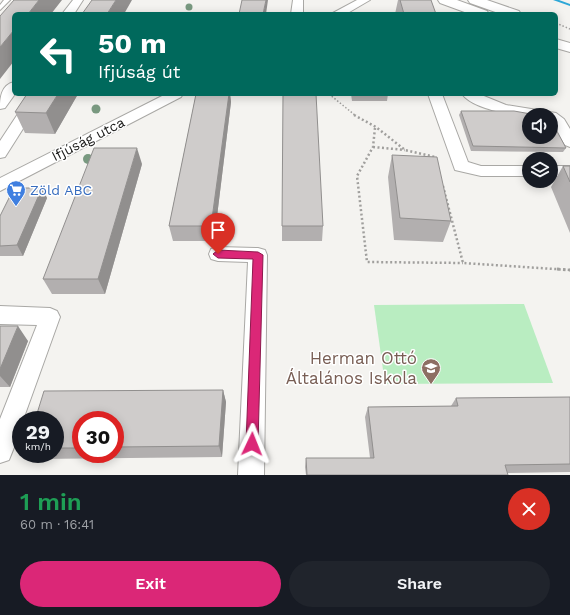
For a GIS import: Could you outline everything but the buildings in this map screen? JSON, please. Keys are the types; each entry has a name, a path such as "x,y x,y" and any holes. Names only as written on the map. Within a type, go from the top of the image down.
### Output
{"street":[{"path":"69,12 78,0"},
{"path":"297,12 298,0"},
{"path":"341,12 365,0"},
{"path":"445,0 477,12"},
{"path":"476,0 509,12"},
{"path":"558,30 570,35"},
{"path":"558,44 570,48"},
{"path":"0,105 12,89"},
{"path":"0,153 37,96"},
{"name":"Ifjúság utca","path":"0,185 172,96"},
{"path":"436,96 461,166 482,171 522,171"},
{"path":"472,96 479,101 494,106 522,111"},
{"path":"558,121 570,142"},
{"path":"558,171 570,171"},
{"path":"218,254 258,255 251,475"},
{"path":"0,315 50,317 1,445"}],"lane":[{"path":"0,8 7,0"}],"path":[{"path":"558,24 570,29"},
{"path":"331,96 358,118 376,127 405,150"},
{"path":"376,127 373,147 357,176 367,262 464,263 570,270"},
{"path":"373,147 405,150 436,157"},
{"path":"442,180 464,263"}],"green space":[{"path":"524,304 553,383 385,384 374,305"}],"waterway":[{"path":"555,0 570,5"}],"place":[{"name":"Zöld ABC","path":"16,207"},
{"name":"Herman Ottó Általános Iskola","path":"431,385"}],"route":[{"path":"218,254 258,255 252,444"}]}
